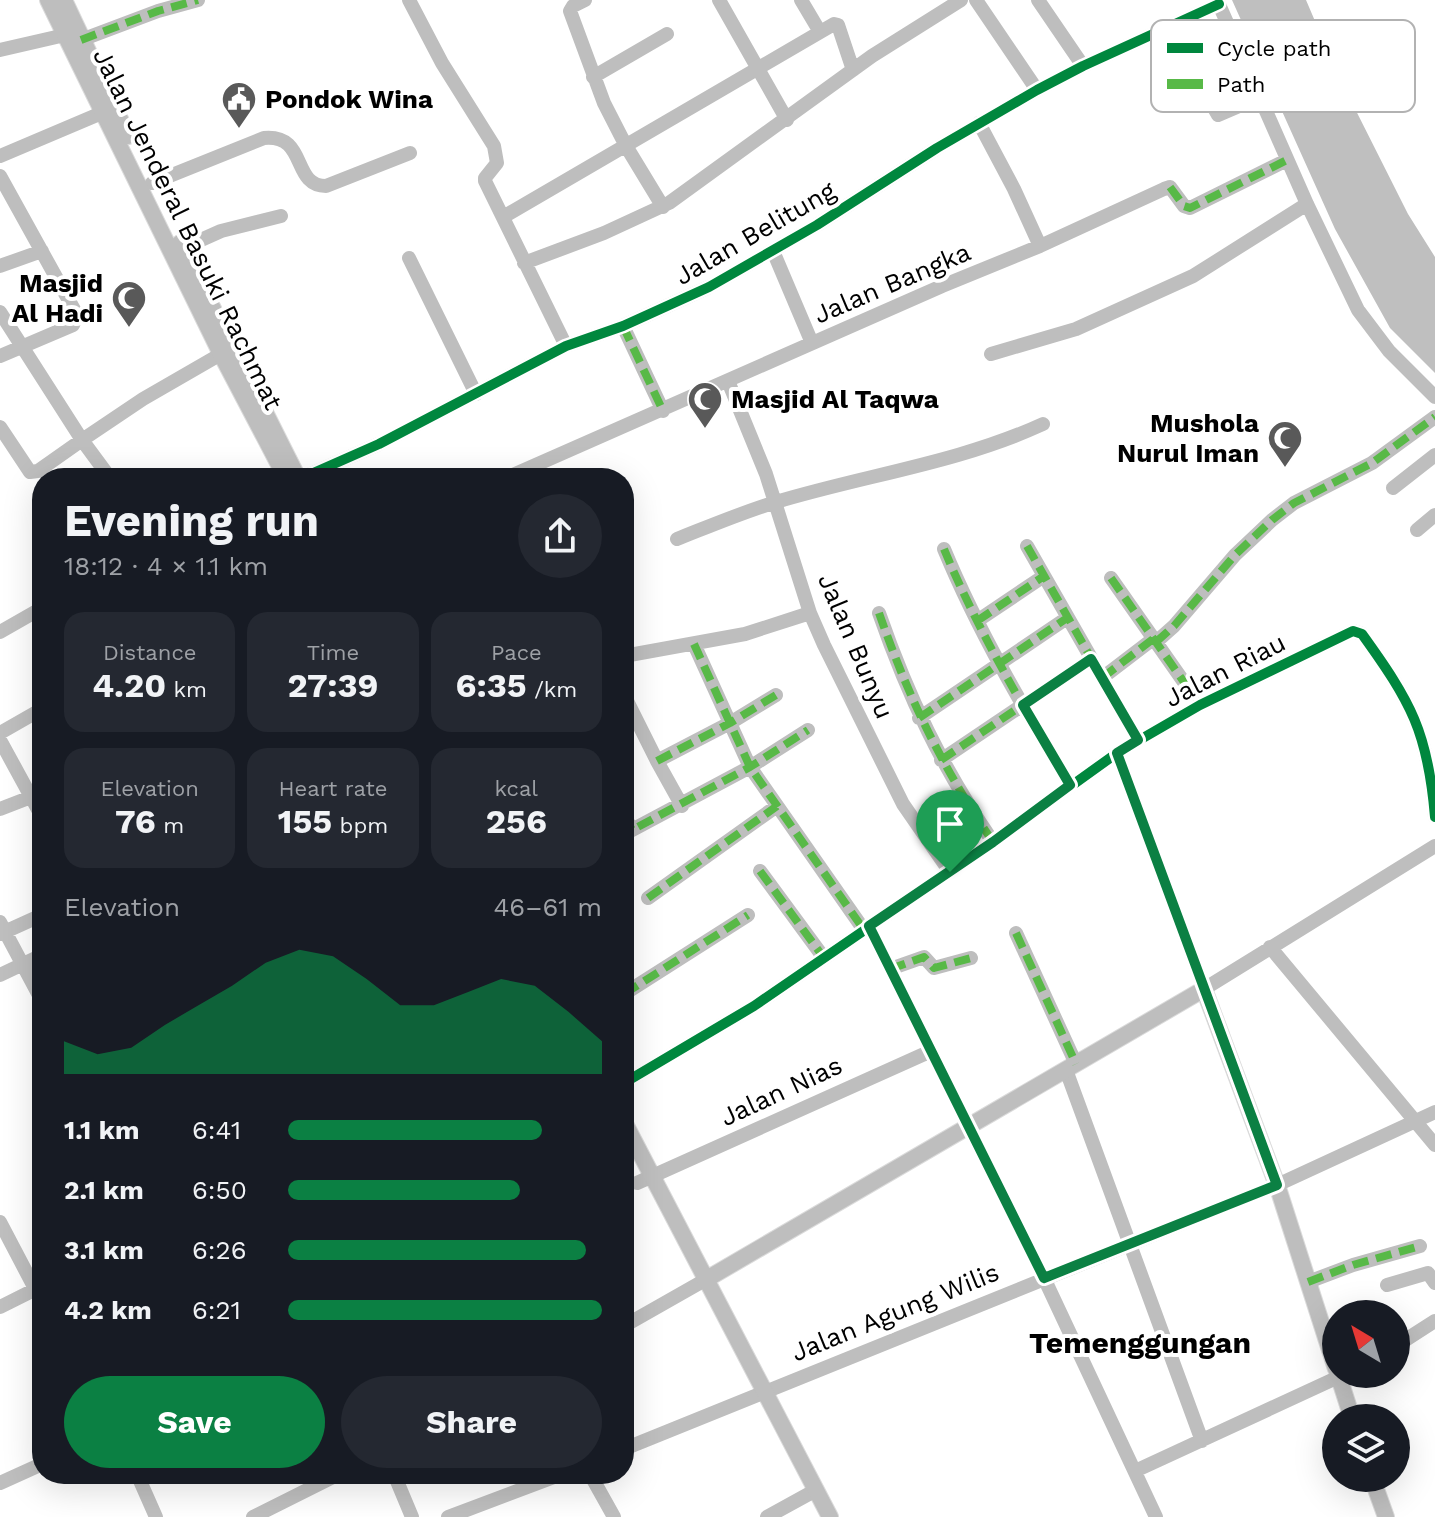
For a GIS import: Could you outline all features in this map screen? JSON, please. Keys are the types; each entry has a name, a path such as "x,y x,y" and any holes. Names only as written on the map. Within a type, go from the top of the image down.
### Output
{"main road":[{"name":"Jalan Jenderal Basuki Rachmat","path":"48,0 73,38 152,183 169,232 221,354 281,468"},
{"name":"Jalan Jenderal Basuki Rachmat","path":"64,0 73,38 104,112 169,232 183,248 295,468"},
{"path":"705,1280 1204,989 1277,1185 1322,1324"},
{"path":"637,1183 705,1280 830,1517"},
{"path":"1377,1492 1386,1517"}],"street":[{"path":"0,50 73,38 198,0"},
{"path":"409,0 442,63 496,150 497,163 484,179 566,346"},
{"path":"585,0 570,11 593,77 626,146 663,207"},
{"path":"719,0 787,120"},
{"path":"801,0 820,32"},
{"path":"524,263 663,207 853,70 961,0"},
{"path":"976,0 1037,90"},
{"path":"1038,0 1083,66"},
{"name":"Jalan Belitung","path":"1180,20 1218,2"},
{"path":"503,217 834,24 838,25 853,70"},
{"path":"593,77 667,34"},
{"name":"Jalan Belitung","path":"323,468 379,444 566,346 623,326 688,297 773,251 1037,90 1151,34"},
{"path":"0,156 104,112"},
{"path":"1266,112 1358,310 1384,346 1435,397"},
{"path":"979,123 1040,246"},
{"path":"152,183 264,138 275,137 292,147 311,183 317,186 326,186 410,153"},
{"name":"Jalan Bangka","path":"529,468 1164,189 1170,187 1184,206 1190,208 1287,160"},
{"path":"0,176 77,318 73,325 0,356"},
{"path":"991,354 1068,332 1193,276 1307,204"},
{"path":"183,248 221,231 281,216"},
{"path":"0,266 42,251"},
{"path":"773,251 812,343"},
{"path":"409,258 476,394"},
{"path":"0,312 103,468"},
{"path":"623,326 663,411"},
{"path":"42,468 143,399 221,354"},
{"name":"Jalan Bunyu","path":"728,381 775,502 810,613 903,804 950,872"},
{"path":"1102,678 1174,626 1235,555 1284,511 1372,463 1435,417"},
{"path":"677,539 775,502 911,469 1043,424"},
{"path":"0,427 32,472"},
{"path":"1393,488 1435,455"},
{"path":"1417,530 1435,515"},
{"path":"1027,546 1138,740"},
{"path":"944,549 977,621 1070,785"},
{"path":"977,621 1044,576"},
{"path":"1111,578 1200,705"},
{"path":"634,654 758,631 810,613"},
{"path":"879,613 919,718 941,760 993,842"},
{"path":"0,632 32,614"},
{"path":"919,718 1067,618"},
{"name":"Jalan Riau","path":"634,1077 719,1029 1138,740 1200,705 1358,631 1403,693 1419,725 1427,753 1435,817"},
{"path":"694,644 750,767 866,928 890,969 1044,1278 1156,1517"},
{"path":"941,760 1091,659"},
{"path":"657,761 776,695"},
{"path":"0,733 32,715"},
{"path":"634,715 682,806"},
{"path":"634,829 682,806 808,730"},
{"path":"0,740 5,760 32,798"},
{"path":"1117,753 1204,989 1435,846"},
{"path":"0,809 32,806"},
{"path":"648,898 777,806"},
{"path":"760,871 824,958"},
{"path":"634,988 748,915"},
{"path":"32,918 2,929 32,982"},
{"path":"1016,933 1071,1067 1202,1441"},
{"path":"1270,947 1435,1145"},
{"path":"890,969 924,957 934,968 971,958"},
{"path":"0,975 32,960"},
{"name":"Jalan Nias","path":"637,1183 931,1051"},
{"name":"Jalan Agung Wilis","path":"634,1445 1277,1185 1435,1112"},
{"path":"0,1222 32,1280"},
{"path":"1308,1282 1353,1265 1420,1246"},
{"path":"1387,1285 1428,1273 1435,1283"},
{"path":"634,1320 705,1280"},
{"path":"0,1307 32,1296"},
{"path":"1410,1337 1435,1321"},
{"path":"1135,1471 1322,1382"},
{"path":"0,1483 32,1469"},
{"path":"141,1484 156,1517"},
{"path":"253,1517 319,1484"},
{"path":"398,1484 412,1517"},
{"path":"448,1517 535,1484"},
{"path":"596,1484 614,1517"},
{"path":"767,1517 816,1490"}],"shaded area":[{"path":"1232,0 1306,0 1315,20 1241,20"},
{"path":"1282,112 1357,112 1408,214 1435,257 1435,373 1390,328 1335,229"}],"marked path":[{"path":"81,40 158,11 198,0"},
{"path":"1170,187 1184,206 1190,208 1287,160"},
{"path":"623,326 663,411"},
{"path":"1156,642 1174,626 1235,555 1272,520 1294,503 1372,463 1435,417"},
{"path":"1027,546 1138,740"},
{"path":"944,549 987,640 1070,785"},
{"path":"977,621 1044,576"},
{"path":"1111,578 1200,705"},
{"path":"879,613 928,732 993,842"},
{"path":"919,718 1067,618"},
{"path":"1102,678 1153,639"},
{"path":"694,644 750,767 864,930"},
{"path":"941,760 1091,659"},
{"path":"657,761 776,695"},
{"path":"634,829 750,767 808,730"},
{"path":"648,898 777,806"},
{"path":"760,871 824,958"},
{"path":"634,988 748,915"},
{"path":"1016,933 1076,1064"},
{"path":"890,969 924,957 934,968 971,958"},
{"path":"1308,1282 1353,1265 1420,1246"}],"cycle path":[{"path":"1184,20 1219,4"},
{"path":"325,468 379,444 566,346 623,326 709,287 817,225 937,148 1037,90 1151,35"},
{"path":"634,1077 754,1006 1117,753 1200,705 1353,631 1362,634 1379,658 1414,719 1428,762 1435,817"}],"place":[{"name":"Pondok Wina","path":"239,130"},
{"name":"Masjid Al Hadi","path":"129,329"},
{"name":"Masjid Al Taqwa","path":"705,430"},
{"name":"Mushola Nurul Iman","path":"1285,469"}],"district":[{"name":"Temenggungan","path":"1140,1343"}],"route":[{"path":"1091,659 1138,740 1117,753 1277,1185 1044,1278 869,926 950,872 1070,785 1023,705 1091,659"}]}
